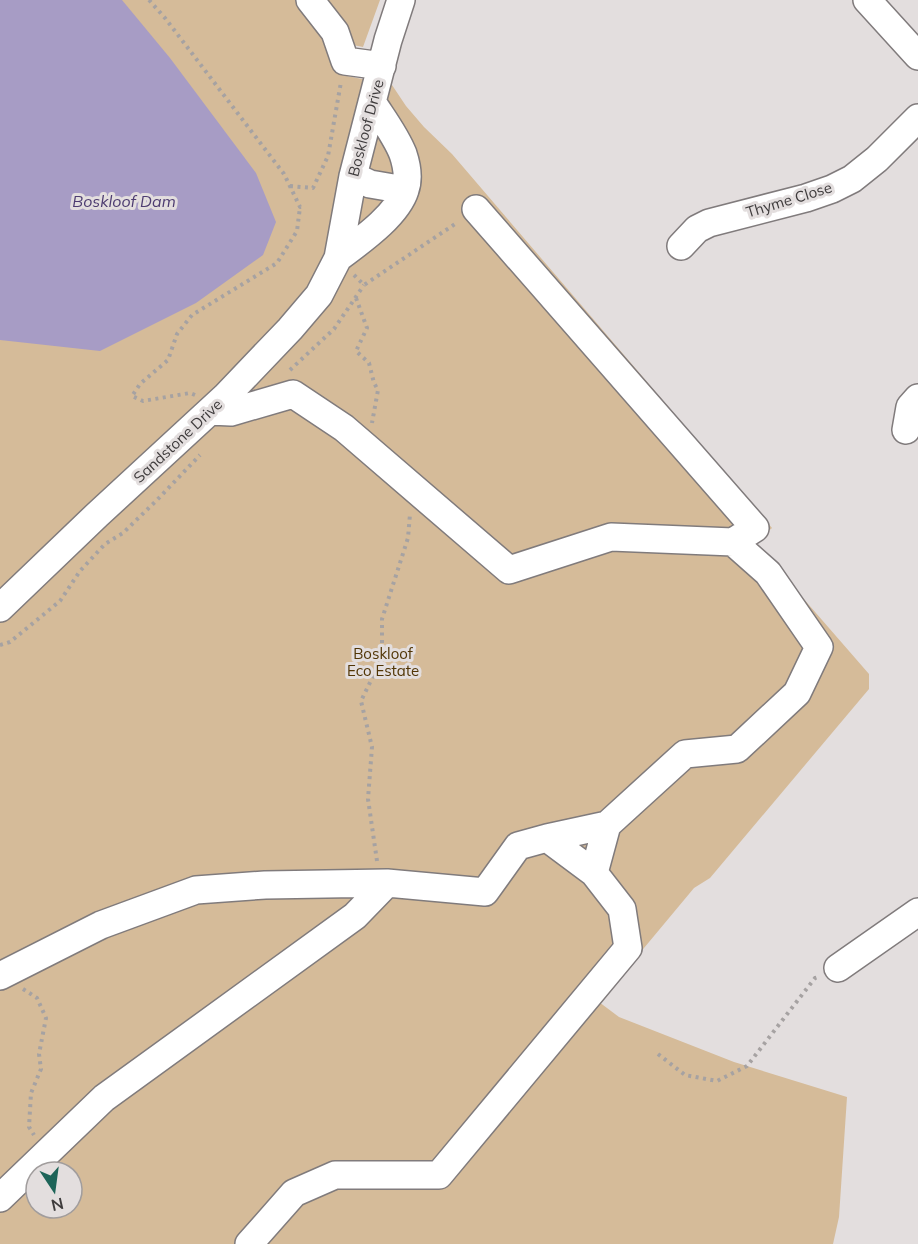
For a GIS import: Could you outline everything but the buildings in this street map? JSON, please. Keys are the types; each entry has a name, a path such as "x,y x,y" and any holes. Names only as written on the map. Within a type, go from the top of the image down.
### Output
{"street":[{"path":"310,0 335,32 345,61 382,66"},
{"name":"Boskloof Drive","path":"338,258 353,176 388,39 401,0"},
{"path":"867,0 918,56"},
{"path":"338,258 379,225 396,206 408,179 402,152 372,102"},
{"name":"Thyme Close","path":"681,246 696,230 709,223 806,198 852,179 877,159 918,118"},
{"path":"353,176 370,184 405,190"},
{"path":"210,411 231,412 293,394 344,428 510,570 612,537 733,542 756,528 476,209"},
{"name":"Sandstone Drive","path":"0,608 210,411 290,329 319,295 338,258"},
{"path":"906,430 910,407 918,398"},
{"path":"0,976 101,926 196,890 264,885 387,883 485,892 518,846 607,825 685,754 737,749 797,693 819,647 768,573 733,542"},
{"path":"594,873 607,825"},
{"path":"249,1244 294,1193 335,1175 438,1175 628,948 622,909 594,873 547,838"},
{"path":"0,1198 104,1098 356,916 387,883"},
{"path":"838,968 918,912"}],"path":[{"path":"149,0 284,174 302,207 297,231 277,263 192,315 177,334 168,360 140,384 132,396 143,401 190,393 200,398 210,411"},
{"path":"290,186 313,188 327,156 345,61"},
{"path":"272,400 283,376 334,329 364,285 476,209"},
{"path":"338,258 364,285"},
{"path":"356,298 367,328 356,351 369,363 378,390 371,429 375,454"},
{"path":"0,645 10,642 60,601 80,571 105,544 123,532 202,453"},
{"path":"387,883 376,859 368,799 372,747 361,701 382,658 382,619 408,538 410,509"},
{"path":"28,962 32,968 24,979 23,990 38,998 45,1018 39,1054 41,1069 31,1093 29,1127 46,1153"},
{"path":"658,1054 685,1076 717,1081 747,1066 815,978 838,968"}],"green space":[{"name":"Boskloof Eco Estate","path":"0,0 380,0 363,47 348,44 350,62 347,76 392,85 424,127 452,154 772,528 755,543 869,674 869,689 710,878 694,888 599,1002 619,1017 734,1062 847,1097 839,1217 833,1244 0,1244"}],"water":[{"name":"Boskloof Dam","path":"0,0 122,0 170,58 256,173 276,222 263,255 196,303 100,351 0,340"}]}
